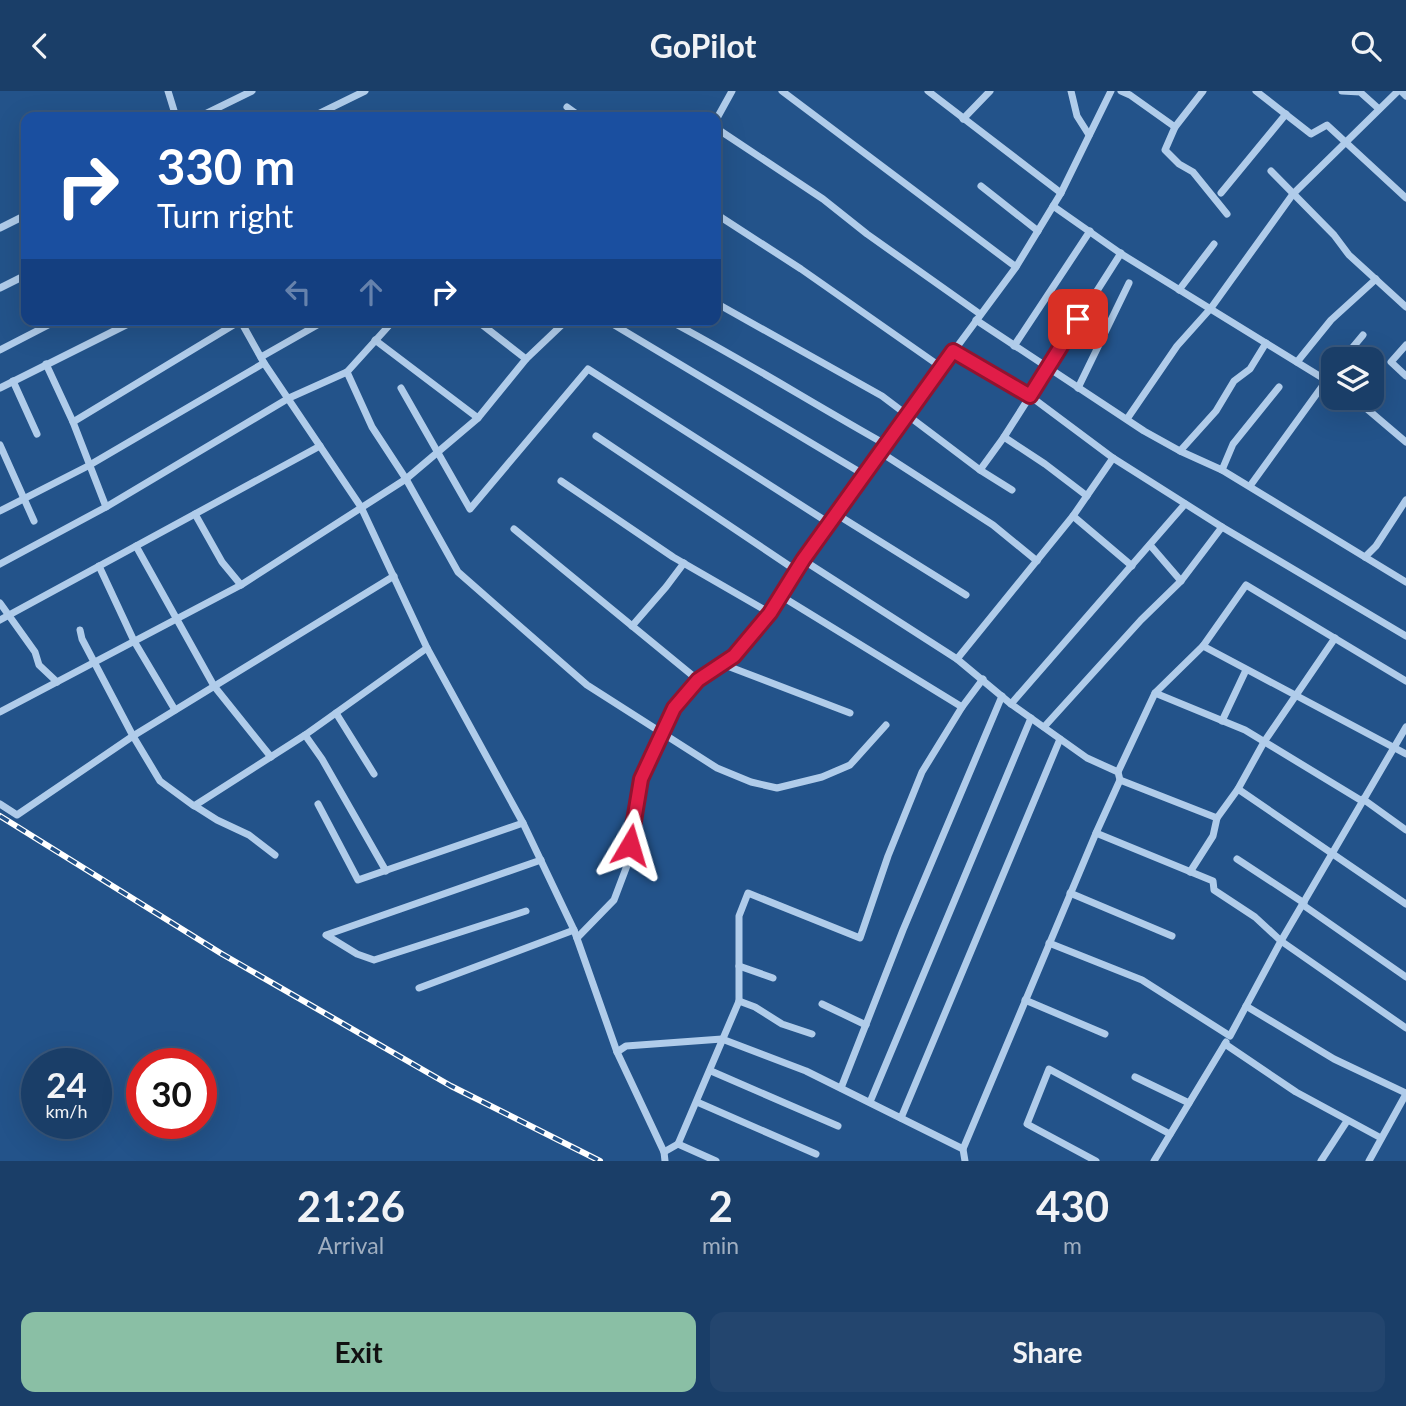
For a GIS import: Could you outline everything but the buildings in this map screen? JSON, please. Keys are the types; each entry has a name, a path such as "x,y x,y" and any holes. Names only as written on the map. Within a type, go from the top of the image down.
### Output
{"street":[{"path":"169,91 175,112"},
{"path":"209,112 252,91"},
{"path":"322,112 365,91"},
{"path":"720,112 732,91"},
{"path":"782,91 1016,267"},
{"path":"928,91 1061,193"},
{"path":"963,119 990,91"},
{"path":"1071,91 1077,116 1090,135"},
{"path":"419,988 576,934 614,901 628,863 641,779 674,708 698,680 734,656 770,613 863,474 1016,267 1061,193 1111,91"},
{"path":"1121,91 1175,127"},
{"path":"1203,91 1175,127 1165,149 1193,172 1227,214"},
{"path":"1256,91 1311,134 1327,125 1406,198"},
{"path":"1342,91 1360,92 1379,109"},
{"path":"1127,419 1177,346 1211,308 1293,194 1399,91 1406,96"},
{"path":"567,107 574,112"},
{"path":"1221,193 1286,114"},
{"path":"721,131 823,199 1046,368 1180,451 1222,470 1406,582"},
{"path":"1271,171 1334,235 1349,255 1406,307"},
{"path":"981,186 1038,231"},
{"path":"1053,205 1121,253 1321,377"},
{"path":"721,216 941,367"},
{"path":"0,227 21,217"},
{"path":"1014,346 1090,231"},
{"path":"1179,290 1214,243"},
{"path":"979,470 1004,437 1121,253"},
{"path":"0,288 21,278"},
{"path":"1297,362 1331,320 1376,279"},
{"path":"1078,388 1129,283"},
{"path":"721,306 882,396 979,470 1012,490"},
{"path":"0,350 46,326"},
{"path":"0,388 120,326"},
{"path":"73,422 232,326"},
{"path":"243,326 262,360 361,507 427,647 523,823 576,934 617,1052 664,1152 665,1161"},
{"path":"0,511 88,466 316,326"},
{"path":"0,564 106,507 289,398 347,372 389,326"},
{"path":"484,326 526,359"},
{"path":"0,712 241,585 406,479 440,453 478,418 526,359 561,326"},
{"path":"616,326 863,474"},
{"path":"679,326 748,363 882,448 993,525 1037,561"},
{"path":"1353,347 1363,335"},
{"path":"375,341 478,418"},
{"path":"1180,451 1216,411 1234,381 1250,369 1266,343"},
{"path":"1406,345 1391,362 1406,376"},
{"path":"953,351 1030,396 1113,458 1185,504 1406,636"},
{"path":"46,365 73,422 106,507"},
{"path":"401,388 470,509 588,369 830,523"},
{"path":"347,372 373,427 406,479 458,572 587,685 717,768 751,782 777,788 822,777 850,765 886,726"},
{"path":"13,381 37,434"},
{"path":"1250,487 1321,386"},
{"path":"1222,470 1233,444 1279,387"},
{"path":"1368,410 1406,442"},
{"path":"596,436 797,571"},
{"path":"1004,437 1087,496"},
{"path":"0,445 34,521"},
{"path":"0,620 320,446"},
{"path":"957,659 1073,516 1113,458"},
{"path":"561,481 684,563 770,613"},
{"path":"1365,557 1376,546 1406,500"},
{"path":"1011,704 1185,504"},
{"path":"195,514 222,562 241,585"},
{"path":"836,514 967,595"},
{"path":"1073,516 1132,566"},
{"path":"1044,727 1141,620 1181,581 1222,527"},
{"path":"514,529 698,680"},
{"path":"1150,545 1181,581"},
{"path":"136,546 214,686 271,757"},
{"path":"803,560 957,659 1011,704 1087,758 1119,776 1217,818"},
{"path":"632,626 684,563"},
{"path":"99,566 134,641 175,711"},
{"path":"0,804 17,815 133,736 394,576"},
{"path":"965,1161 963,1149 1155,693 1203,646 1246,585 1406,681"},
{"path":"781,596 962,707"},
{"path":"0,603 36,652 39,665 57,682"},
{"path":"80,630 82,639 133,736 160,781 217,820 249,835 275,855"},
{"path":"1191,872 1213,835 1217,818 1238,789 1264,742 1335,638"},
{"path":"1203,646 1406,754"},
{"path":"195,806 305,735 427,647"},
{"path":"722,664 850,713"},
{"path":"1222,721 1246,670"},
{"path":"664,1152 678,1144 740,1001 739,916 748,893 860,938 888,856 922,772 962,707 983,679"},
{"path":"1155,693 1245,730 1363,800 1406,830"},
{"path":"841,1088 903,930 1002,696"},
{"path":"336,713 374,774"},
{"path":"870,1102 1031,718"},
{"path":"1154,1161 1230,1036 1281,941 1406,727"},
{"path":"305,735 386,871"},
{"path":"901,1118 1060,739"},
{"path":"1238,789 1406,904"},
{"path":"318,804 358,880 523,823"},
{"path":"1096,833 1213,881 1214,890 1255,917 1281,941 1406,1028"},
{"path":"1237,859 1406,977"},
{"path":"526,911 374,960 357,954 326,935 541,860"},
{"path":"1070,894 1172,936"},
{"path":"1049,943 1142,980 1230,1036"},
{"path":"740,966 773,978"},
{"path":"1025,1000 1105,1034"},
{"path":"740,1001 782,1024 812,1034"},
{"path":"822,1004 866,1025"},
{"path":"1246,1006 1334,1059 1406,1093 1369,1161"},
{"path":"617,1052 626,1046 722,1039 806,1071 963,1149"},
{"path":"1225,1044 1296,1091 1381,1138"},
{"path":"1096,1161 1027,1124 1049,1069 1170,1134"},
{"path":"711,1071 838,1126"},
{"path":"1135,1077 1189,1103"},
{"path":"697,1102 816,1154"},
{"path":"1321,1161 1347,1121"},
{"path":"678,1144 716,1161"}],"railway":[{"path":"0,816 222,954 451,1086 600,1161"}],"route":[{"path":"630,845 641,779 674,708 698,680 734,656 770,613 863,474 953,351 1030,396 1078,319"}]}
